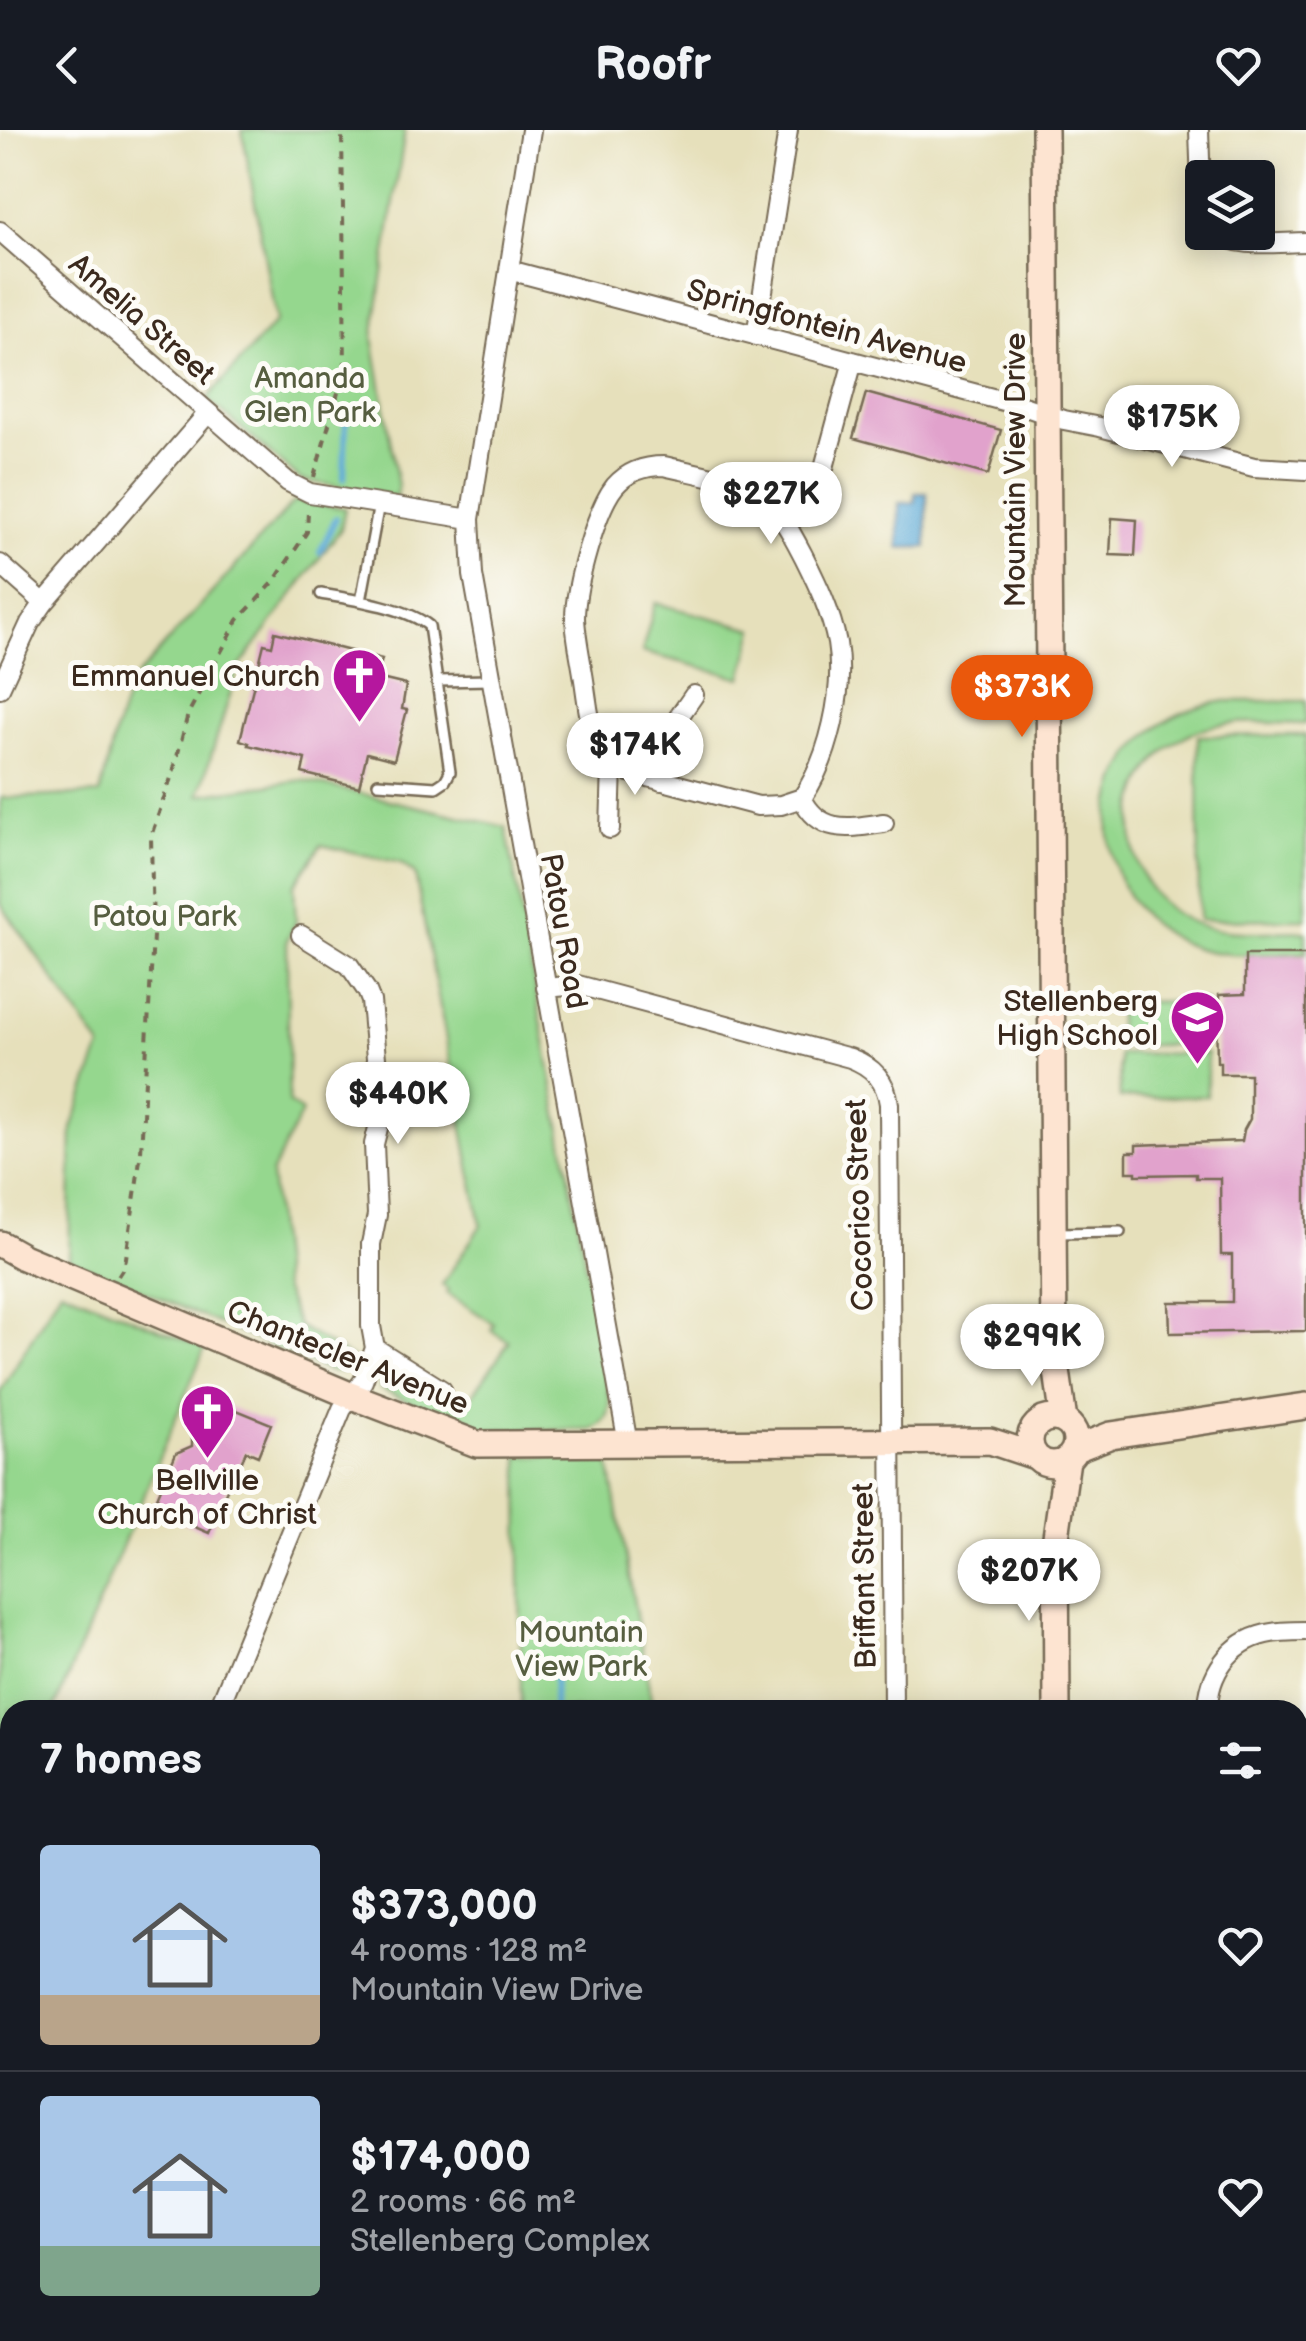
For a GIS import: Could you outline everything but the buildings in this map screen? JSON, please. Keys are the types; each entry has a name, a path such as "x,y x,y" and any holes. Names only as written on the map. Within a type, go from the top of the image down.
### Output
{"street":[{"name":"Patou Road","path":"531,130 470,519 473,575 628,1444"},
{"path":"756,336 788,130"},
{"name":"Mountain View Drive","path":"1045,130 1054,1349 1054,1440 1048,1497 1056,1537 1058,1700"},
{"path":"1199,130 1199,160"},
{"name":"Amelia Street","path":"0,231 288,482 310,493 470,519"},
{"path":"1275,242 1306,242"},
{"name":"Springfontein Avenue","path":"508,270 1254,467 1306,470"},
{"path":"786,523 804,512 816,497 853,361"},
{"path":"0,688 44,602 208,413"},
{"path":"654,466 742,486 765,500 786,523 830,616 838,647 838,676 830,732 820,766 802,798 781,805 758,806 612,766 599,750 575,619 577,589 608,497 614,486 634,472 654,466"},
{"path":"0,564 44,602"},
{"path":"660,782 678,718 694,694"},
{"path":"610,829 612,766"},
{"path":"802,798 817,818 833,826 852,828 884,823"},
{"path":"222,1700 342,1409 364,1381 375,1348 371,1326 371,1244 377,1215 374,1144 381,1116 371,1001 349,964 301,936"},
{"name":"Cocorico Street","path":"546,988 578,985 850,1058 876,1073 887,1092 888,1104 891,1442"},
{"name":"Chantecler Avenue","path":"0,1244 352,1396 477,1444 990,1440 1014,1429 1054,1440 1306,1406"},
{"path":"375,1348 442,1390"},
{"name":"Briffant Street","path":"891,1442 893,1700"},
{"path":"1208,1700 1220,1667 1245,1642 1268,1633 1306,1632"}],"lane":[{"path":"361,601 379,504"},
{"path":"321,594 361,601 420,619 429,626 450,772 436,787 378,783"},
{"path":"438,681 492,680"},
{"path":"1053,1232 1120,1232"}],"path":[{"path":"107,1292 125,1265 141,1152 153,936 151,836 188,714 238,620 272,582 307,532 310,493 345,368 342,130"}],"green space":[{"name":"Amanda Glen Park","path":"242,130 405,130 373,338 398,486 396,497 301,480 207,399 276,321"},
{"name":"Patou Park","path":"294,501 345,508 341,529 238,669 199,795 302,780 506,827 610,1401 606,1418 592,1430 475,1430 380,1389 380,1376 384,1375 446,1399 468,1402 509,1342 491,1330 494,1324 447,1293 449,1290 442,1285 481,1225 415,874 401,863 321,845 294,886 296,922 287,940 289,1103 302,1112 271,1174 283,1288 298,1326 353,1359 341,1372 331,1372 69,1259 72,1128 101,1047 0,903 0,798 100,794 131,683"},
{"path":"655,603 755,629 742,678 642,652"},
{"path":"1225,701 1306,701 1306,724 1225,724 1199,730 1172,745 1151,766 1138,792 1132,820 1134,849 1143,876 1160,900 1185,919 1229,931 1306,931 1306,953 1229,954 1185,944 1156,927 1134,903 1118,875 1110,845 1109,813 1116,782 1132,754 1171,718"},
{"path":"1306,735 1306,919 1199,920 1198,736"},
{"path":"1206,1001 1206,1044 1118,1046 1118,1002"},
{"path":"1207,1053 1207,1096 1120,1098 1119,1054"},
{"path":"61,1289 205,1348 58,1700 0,1700 0,1392"},
{"name":"Mountain View Park","path":"519,1456 608,1457 651,1700 521,1700"}],"water":[{"path":"915,493 927,493 927,547 899,548 899,503 915,503"}],"waterway":[{"path":"344,478 346,421"},
{"path":"320,552 336,518"},
{"path":"554,1700 555,1671"}],"place":[{"name":"Emmanuel Church","path":"359,725"},
{"name":"Stellenberg High School","path":"1197,1067"},
{"name":"Bellville Church of Christ","path":"207,1461"}]}
